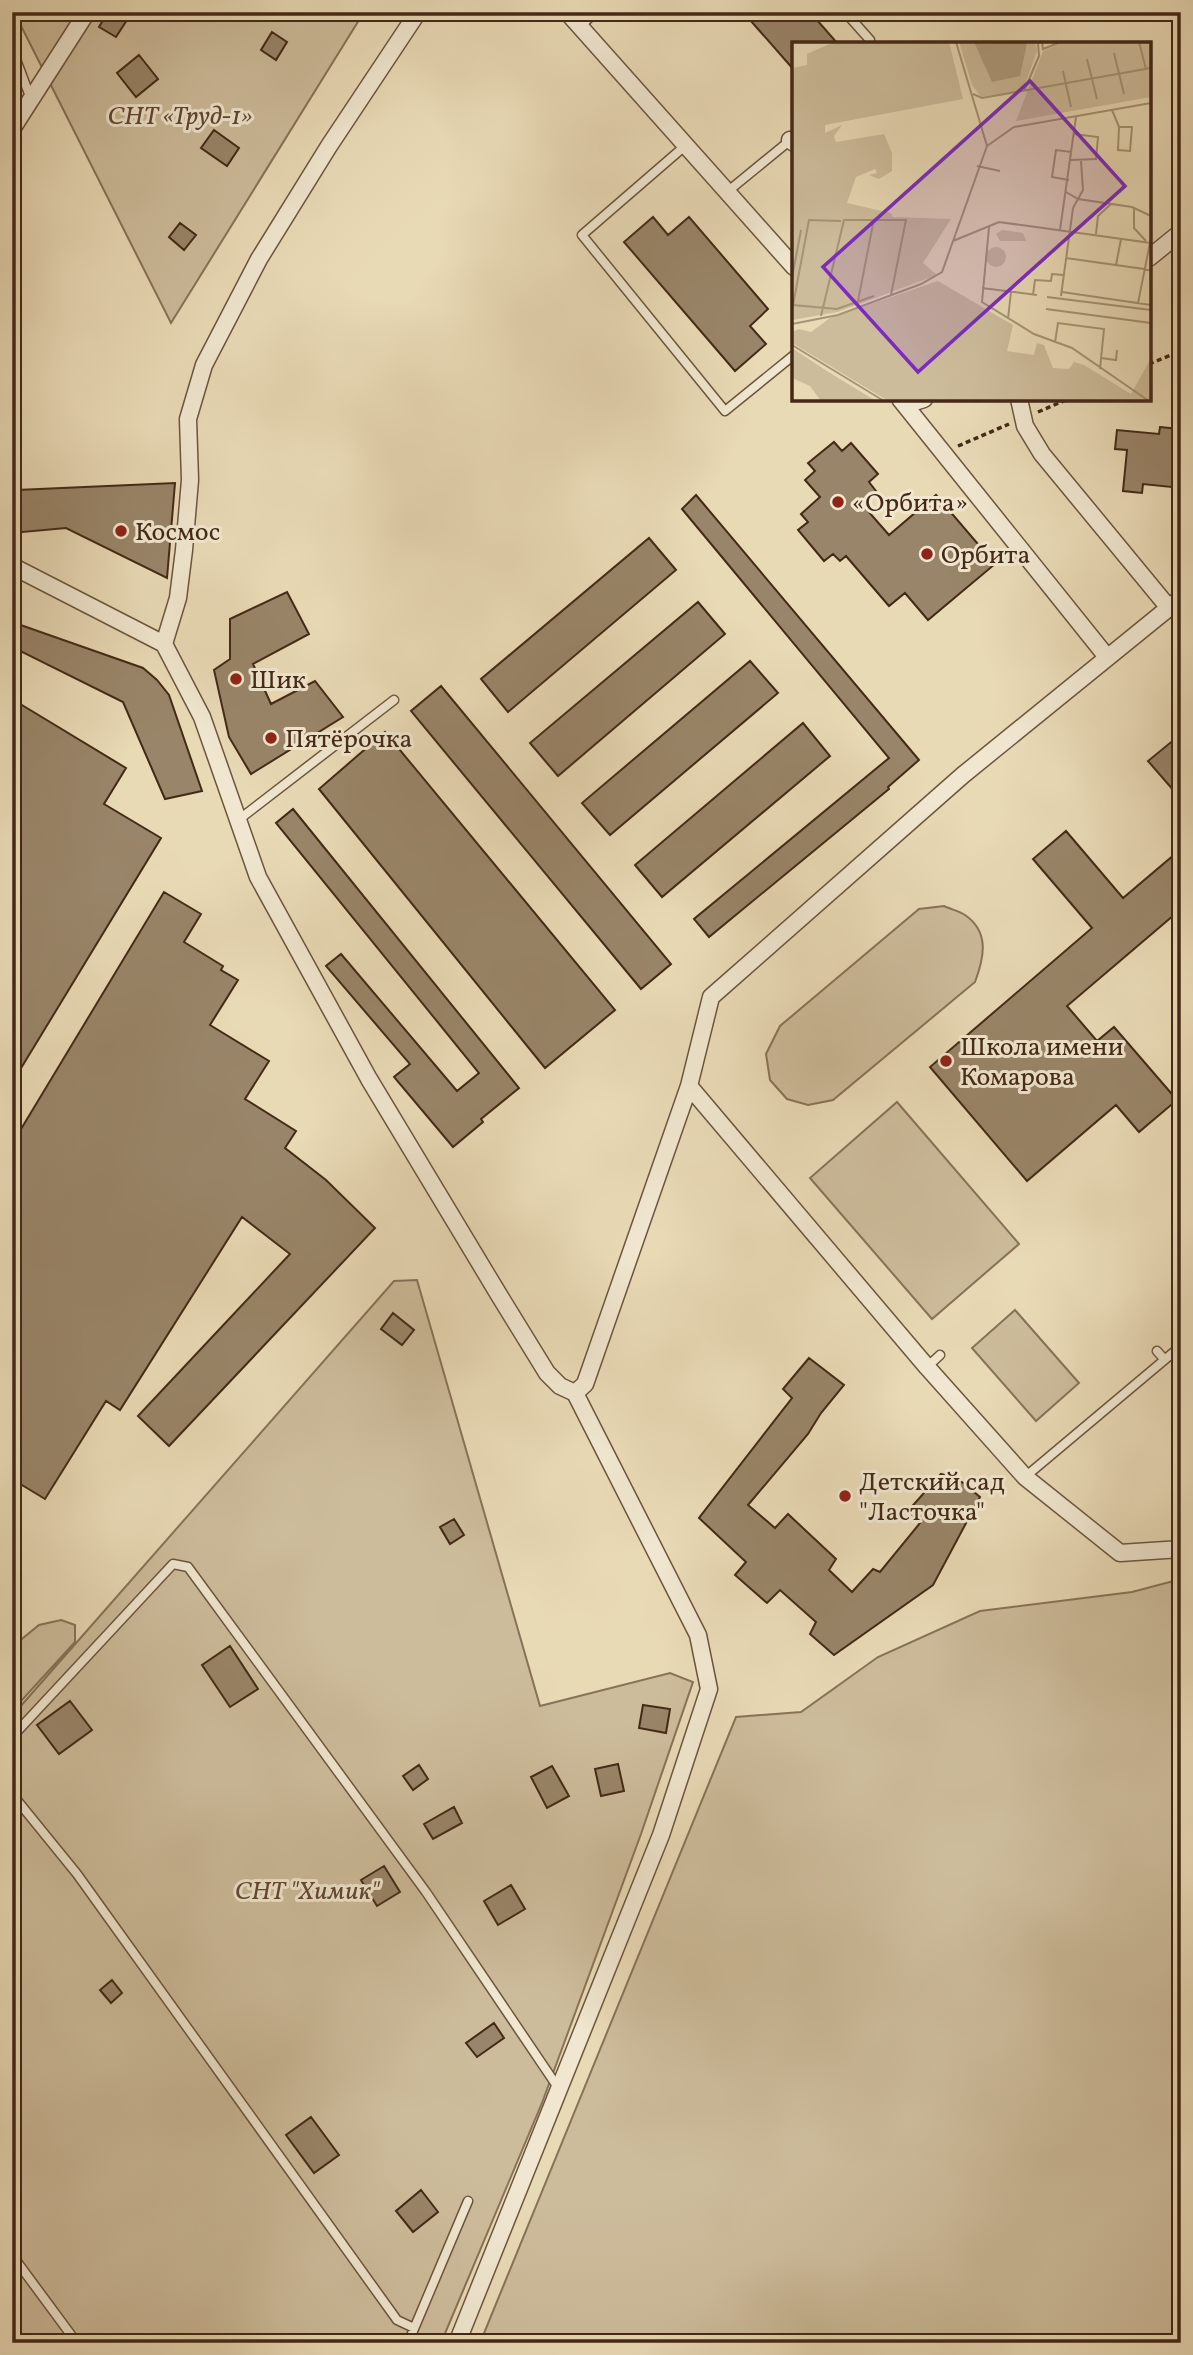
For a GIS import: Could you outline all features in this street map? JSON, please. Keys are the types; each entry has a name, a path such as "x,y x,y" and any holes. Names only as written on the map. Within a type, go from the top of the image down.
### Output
{"street":[{"path":"12,129 87,12"},
{"path":"164,644 178,598 184,550 190,480 188,419 204,365 259,259 329,146 418,12"},
{"path":"567,12 792,265"},
{"path":"1151,256 1181,232"},
{"path":"575,1393 585,1384 689,1086 710,997 962,775 1175,603 1042,454 1025,426 1019,401"},
{"path":"903,402 1107,657"},
{"path":"12,566 164,644 202,717 258,877 369,1079 547,1373 560,1386 575,1393 698,1635 709,1689 661,1835 457,2343"},
{"path":"689,1086 927,1367 1025,1477 1120,1553 1181,1549"}],"lane":[{"path":"580,27 595,12"},
{"path":"845,12 870,42"},
{"path":"12,49 31,99"},
{"path":"727,192 792,141"},
{"path":"685,145 582,235 725,411 792,357"},
{"path":"1175,603 1181,622"},
{"path":"237,821 394,700"},
{"path":"1025,1477 1181,1346"},
{"path":"1157,1351 1164,1359"},
{"path":"927,1367 940,1355"},
{"path":"12,1737 173,1564 188,1567 426,1892 559,2090"},
{"path":"12,1794 77,1874 397,2320 414,2328"},
{"path":"408,2343 468,2201"},
{"path":"12,2255 77,2343"}],"path":[{"path":"1151,363 1181,351"}],"green space":[{"name":"СНТ «Труд-1»","path":"14,12 364,12 171,323"},
{"path":"944,906 965,915 982,937 981,964 975,982 833,1100 808,1105 787,1099 770,1080 766,1054 780,1026 919,909"},
{"path":"897,1102 1019,1244 932,1319 810,1178"},
{"name":"СНТ \"Химик\"","path":"417,1280 540,1706 670,1673 693,1682 641,1834 542,2103 441,2343 12,2343 12,1716 394,1281"},
{"path":"1015,1310 1079,1383 1036,1421 972,1348"},
{"path":"1181,1579 1181,2343 480,2343 736,1717 801,1712 878,1657 980,1611 1132,1592"},
{"path":"61,1620 75,1625 75,1642 12,1711 12,1647 39,1625"}],"building":[{"path":"108,12 115,12 127,20 116,37 99,27"},
{"path":"743,12 810,12 836,42 792,42 792,68"},
{"path":"272,32 287,42 276,60 261,50"},
{"path":"139,55 158,79 136,97 117,73"},
{"path":"214,130 239,148 227,166 201,148"},
{"path":"653,217 668,235 689,217 768,309 750,326 766,344 735,371 624,242"},
{"path":"180,223 196,235 184,250 169,237"},
{"path":"1160,427 1179,429 1175,467 1181,467 1181,488 1143,484 1142,493 1123,491 1127,450 1115,449 1117,430 1159,434"},
{"path":"834,442 842,451 851,443 878,474 869,482 876,491 861,503 889,535 936,495 995,564 928,620 905,593 889,606 846,556 840,561 833,554 824,561 798,530 808,522 801,514 820,497 805,480 815,471 808,463"},
{"name":"Космос","path":"175,483 167,578 66,528 12,533 17,490"},
{"path":"696,495 919,760 888,787 889,789 709,937 694,919 889,758 682,509"},
{"path":"649,538 676,570 508,712 481,679"},
{"path":"287,592 309,634 253,664 271,704 315,681 343,717 251,774 229,737 214,670 230,659 230,619"},
{"path":"698,602 725,634 558,776 530,743"},
{"path":"12,622 143,668 157,680 169,695 202,791 165,799 123,702 12,647"},
{"path":"750,661 778,693 610,835 582,803"},
{"path":"441,686 671,964 641,989 411,711"},
{"path":"12,699 126,768 104,804 161,838 12,1083"},
{"path":"803,723 830,756 662,897 635,865"},
{"path":"385,732 615,1010 545,1068 319,789"},
{"path":"1181,734 1181,799 1148,761"},
{"path":"293,809 519,1088 481,1119 483,1122 453,1147 394,1077 410,1064 326,966 341,954 457,1091 479,1073 276,823"},
{"path":"1066,831 1123,898 1181,849 1181,909 1067,1006 1097,1041 1114,1027 1177,1100 1139,1132 1116,1105 1027,1181 930,1067 1092,928 1033,859"},
{"path":"164,892 201,914 184,942 223,966 221,970 238,980 210,1025 269,1061 245,1099 296,1131 285,1148 326,1180 375,1228 169,1446 138,1416 290,1254 242,1217 120,1410 106,1401 45,1499 12,1479 12,1144"},
{"path":"393,1313 414,1330 402,1345 381,1329"},
{"path":"809,1358 844,1385 808,1434 748,1505 775,1528 788,1514 836,1559 829,1570 852,1592 873,1569 880,1572 920,1523 906,1513 941,1474 958,1479 980,1497 933,1585 834,1655 810,1634 816,1622 780,1590 767,1603 735,1575 746,1562 699,1518 792,1398 783,1389"},
{"path":"454,1519 464,1535 450,1544 440,1527"},
{"path":"230,1646 258,1689 230,1707 202,1665"},
{"path":"70,1701 92,1730 59,1754 37,1725"},
{"path":"643,1705 670,1709 666,1733 639,1728"},
{"path":"618,1764 624,1791 601,1796 595,1769"},
{"path":"419,1765 428,1779 413,1790 403,1776"},
{"path":"552,1766 569,1796 547,1808 531,1777"},
{"path":"454,1807 462,1823 433,1839 424,1824"},
{"path":"384,1866 400,1892 377,1906 361,1880"},
{"path":"511,1885 525,1909 498,1925 484,1901"},
{"path":"112,1980 122,1993 111,2003 100,1990"},
{"path":"494,2023 504,2038 477,2057 466,2043"},
{"path":"311,2117 339,2155 314,2173 286,2135"},
{"path":"421,2190 438,2212 413,2232 396,2211"}],"place":[{"name":"«Орбита»","path":"838,502"},
{"name":"Космос","path":"121,531"},
{"name":"Орбита","path":"927,554"},
{"name":"Шик","path":"236,679"},
{"name":"Пятёрочка","path":"271,738"},
{"name":"Школа имени Комарова","path":"946,1061"},
{"name":"Детский сад \"Ласточка\"","path":"845,1496"}]}
